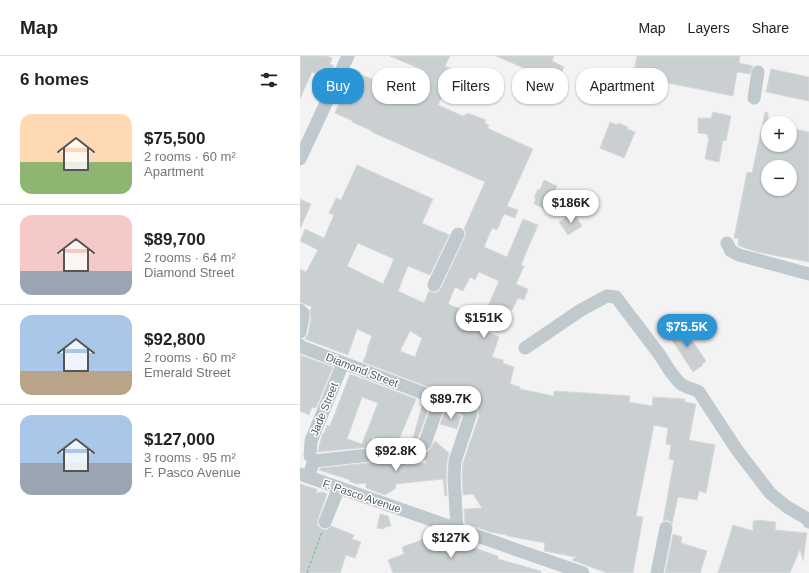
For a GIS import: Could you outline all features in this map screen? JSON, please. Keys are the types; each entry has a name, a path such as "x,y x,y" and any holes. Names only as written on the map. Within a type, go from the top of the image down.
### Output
{"street":[{"path":"300,159 348,56"},
{"path":"754,98 758,72"},
{"path":"434,285 458,234"},
{"path":"727,243 731,250 739,255 809,274"},
{"path":"525,348 581,310 607,296 616,297 660,355 672,375 682,385 699,392 737,450 770,493 787,507 806,518 809,522"},
{"path":"300,310 304,316 300,332"},
{"name":"Diamond Street","path":"300,345 343,363 470,411 471,413 455,461 454,478 457,529"},
{"name":"Jade Street","path":"314,461 310,456 311,441 343,363"},
{"path":"304,475 314,461 416,450 425,443 440,400"},
{"name":"F. Pasco Avenue","path":"304,475 583,573"},
{"path":"325,522 339,488"},
{"path":"657,573 666,528"}],"path":[{"path":"307,573 325,522"}],"building":[{"path":"300,56 327,56 332,58 330,64 334,66 333,68 312,68 312,72 300,99"},
{"path":"390,56 450,56 445,66 450,68 438,68 438,105 463,116 467,113 486,120 484,123 489,125 487,128 533,149 507,206 518,210 515,218 504,214 497,230 492,228 484,247 507,257 523,219 538,225 521,265 524,266 516,284 528,289 524,300 518,298 512,310 505,307 499,321 484,315 499,281 479,272 475,280 470,277 463,291 455,287 448,304 465,311 461,320 499,337 492,357 503,360 503,363 514,367 510,384 520,387 520,389 554,396 554,391 630,396 629,402 652,406 653,397 685,399 685,402 696,404 689,440 715,445 706,493 699,491 697,500 678,497 672,524 668,520 663,521 674,460 669,459 671,445 666,444 668,428 654,425 636,516 643,517 633,573 607,573 572,560 576,557 544,551 545,543 490,532 465,523 464,509 482,508 473,494 463,495 462,478 463,463 479,416 477,407 473,404 363,362 372,336 357,329 348,355 305,339 308,334 311,318 310,310 312,307 300,302 300,269 306,272 318,250 300,241 305,229 324,238 334,215 329,213 336,198 341,200 357,165 433,199 422,223 449,235 430,275 408,266 398,291 424,303 429,291 435,293 441,288 465,237 466,233 464,229 485,182 372,132 335,113 339,104 364,104 364,76 372,79 372,104 430,104 430,68 418,68","holes":["358,243 394,259 383,284 347,266","410,331 422,338 415,357 400,351"]},
{"path":"496,56 554,56 552,61 564,67 564,68 524,68"},
{"path":"637,56 740,56 739,63 753,66 750,74 737,72 733,96 668,83 668,68 635,68"},
{"path":"771,69 809,77 809,101 766,92"},
{"path":"713,112 731,116 726,141 723,140 719,162 705,159 709,137 707,137 708,134 698,133 698,118 711,118"},
{"path":"765,112 768,113 768,116 764,116"},
{"path":"610,122 628,127 627,129 635,132 624,158 600,148"},
{"path":"797,129 809,132 809,262 757,252 738,245 739,239 734,238 747,172 752,173 761,131 761,152 797,152"},
{"path":"544,180 557,186 547,210 534,204 536,198 534,198 538,189 540,190"},
{"path":"300,199 311,204 300,229"},
{"path":"573,212 582,226 568,235 559,222"},
{"path":"682,325 706,361 693,372 668,334"},
{"path":"300,355 333,367 316,408 312,407 309,415 300,411"},
{"path":"350,374 416,399 397,444 389,445 373,437 369,447 318,452 323,433 324,434 327,425 330,426","holes":["362,397 378,403 362,444 347,439"]},
{"path":"423,402 430,404 418,438 412,442"},
{"path":"445,410 461,416 457,429 440,424"},
{"path":"435,441 449,453 446,478 447,496 445,496 443,479 396,484 395,489 385,495 366,488 366,483 356,484 349,481 350,480 319,470 320,468 406,459 406,465 427,463 423,456"},
{"path":"300,484 317,489 316,493 322,492 327,494 318,519 317,524 319,527 326,530 331,526 354,535 352,539 361,542 355,558 346,555 340,573 300,573"},
{"path":"380,514 388,516 391,526 385,527 384,529 377,528"},
{"path":"753,521 776,522 775,530 807,533 803,561 800,549 790,573 718,573 733,525 753,531"},
{"path":"673,534 682,537 681,543 707,551 700,573 665,573"},
{"path":"436,535 498,556 498,559 541,571 541,573 393,573 388,560 404,554 402,547"}]}
